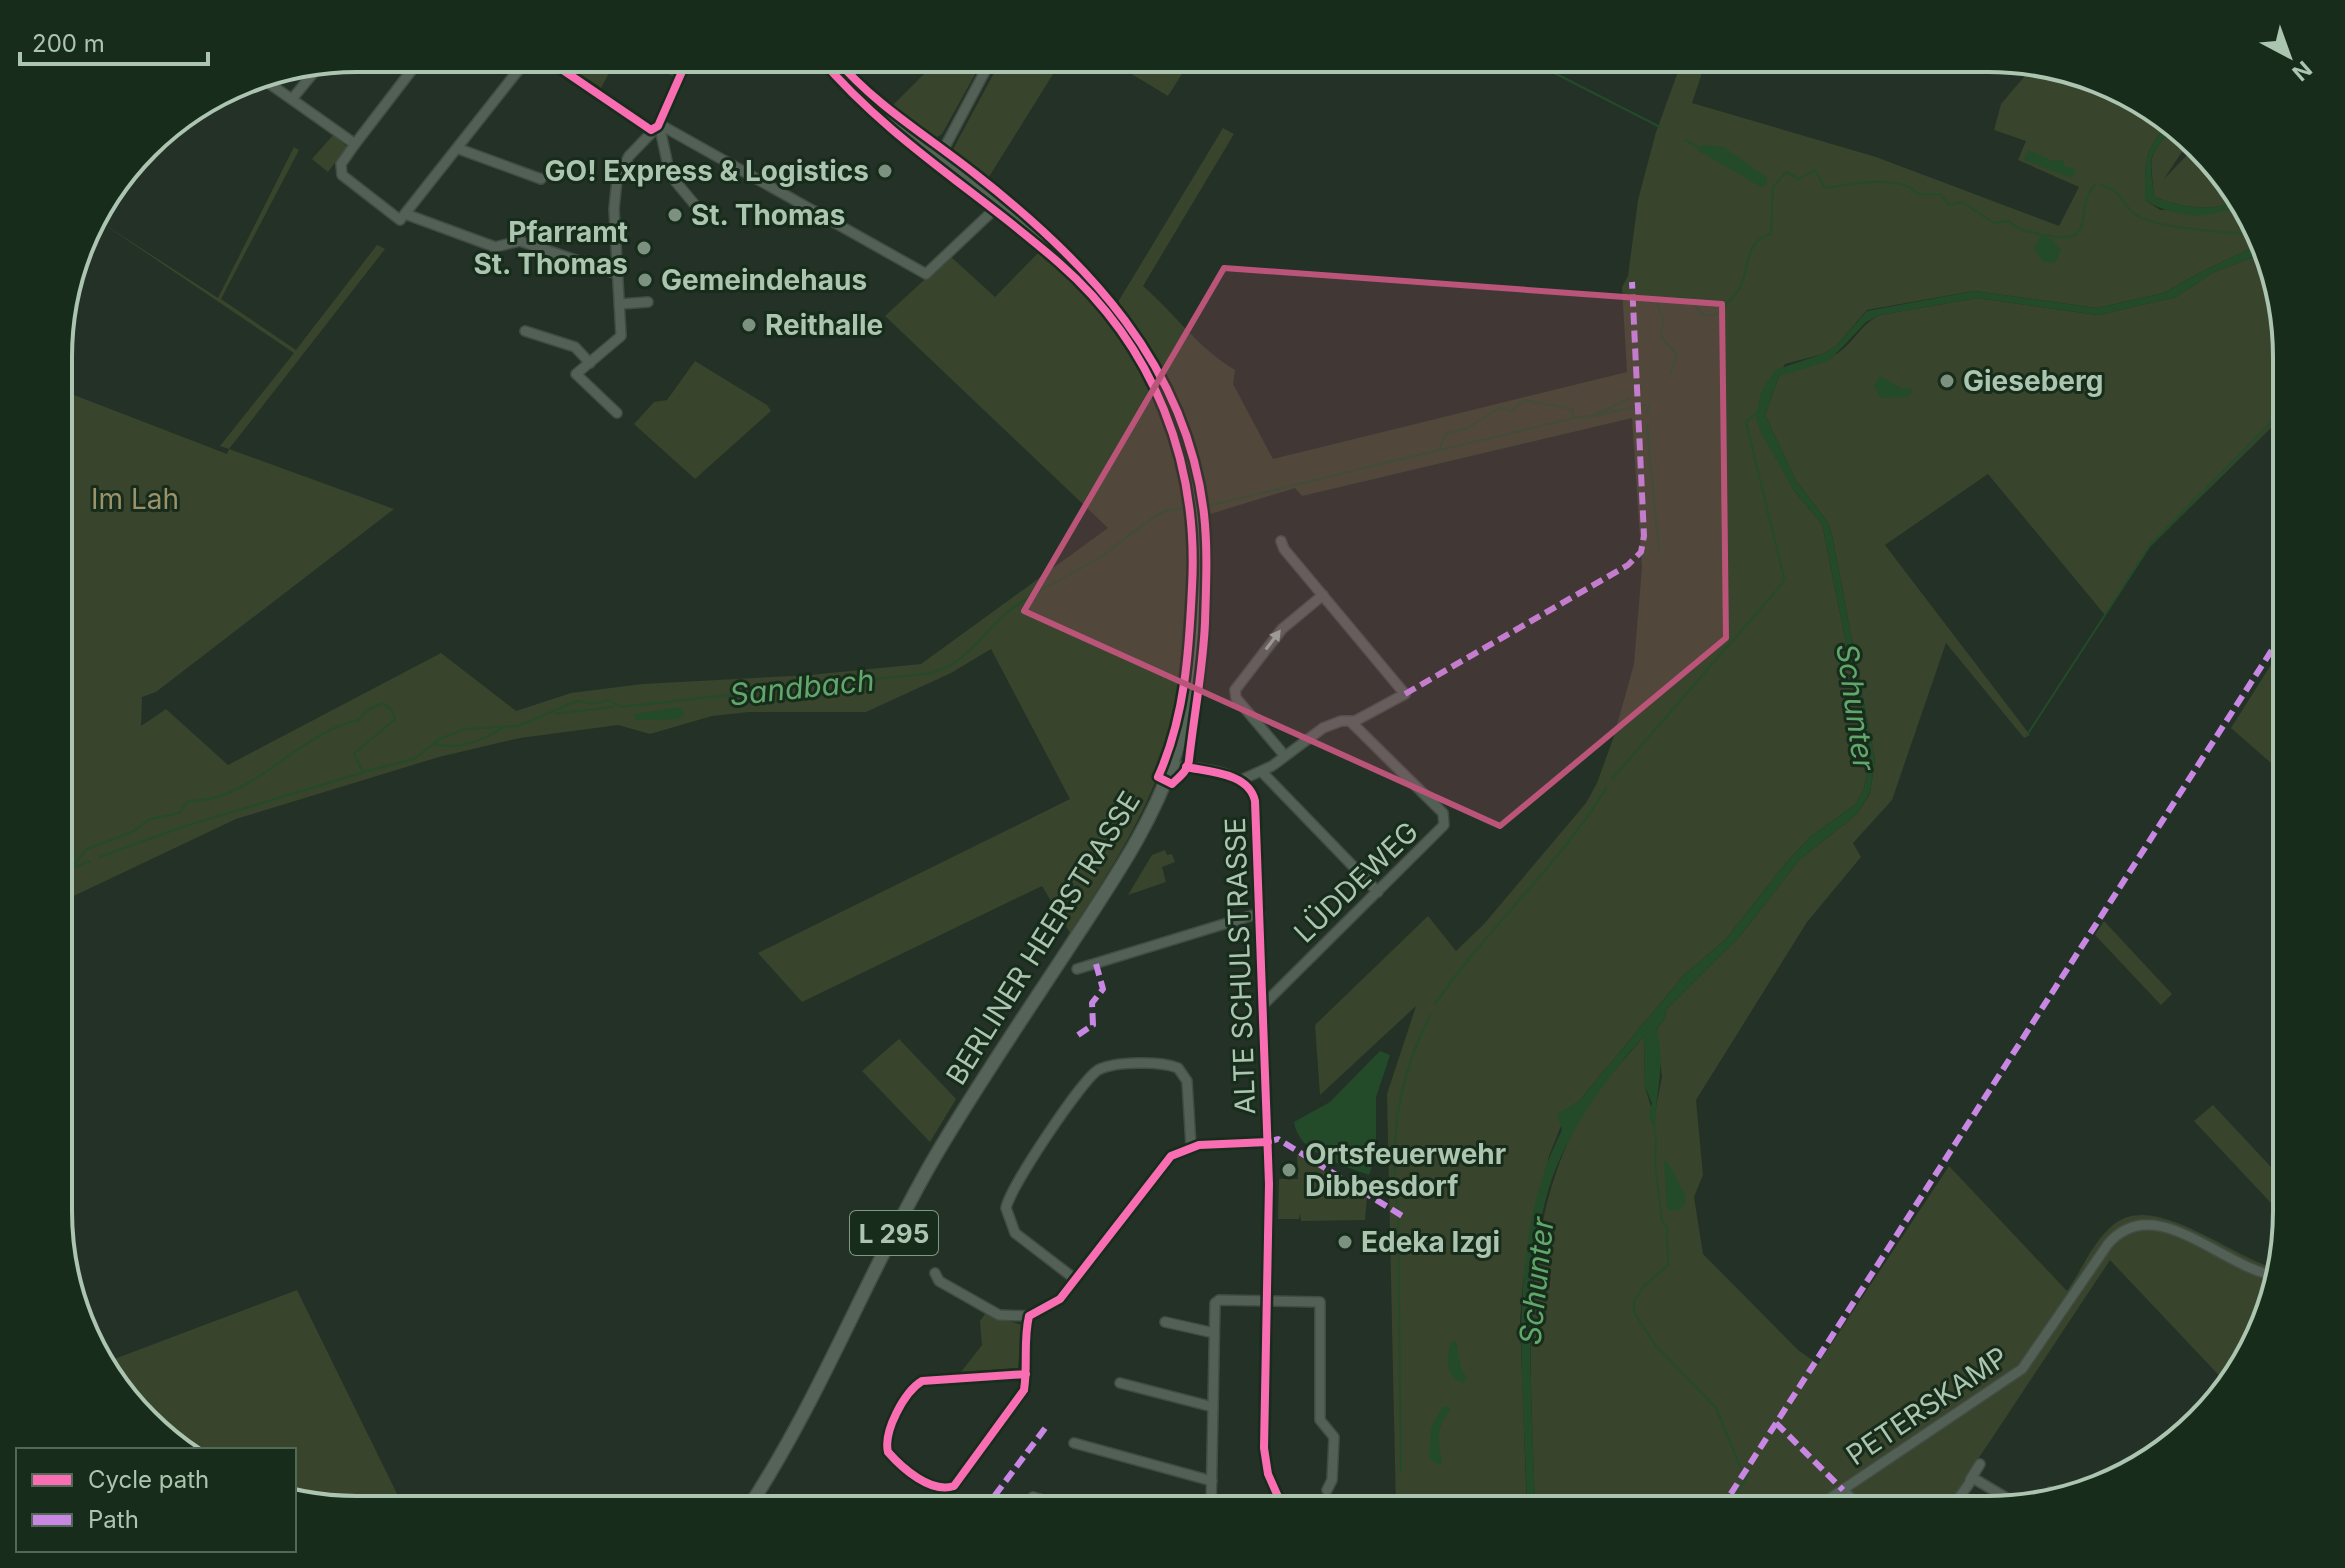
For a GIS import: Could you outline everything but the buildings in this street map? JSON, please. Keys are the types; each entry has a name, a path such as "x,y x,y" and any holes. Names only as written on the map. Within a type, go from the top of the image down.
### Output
{"main road":[{"name":"BERLINER HEERSTRASSE","path":"756,1496 803,1418 933,1161 1119,871 1172,766 1186,719 1200,601 1196,500 1175,418 1140,347 1087,281 1049,245 876,109 841,72"}],"street":[{"path":"410,72 341,164 342,175 396,219 406,217 495,247 520,241 617,274"},
{"path":"406,217 517,72"},
{"path":"567,72 655,127 926,274 999,205"},
{"path":"617,413 576,374 621,336 614,209 617,179 629,156 655,127 681,72"},
{"path":"939,158 985,72"},
{"path":"292,99 311,75"},
{"path":"272,85 355,144"},
{"path":"655,127 670,175 706,218"},
{"path":"459,149 541,179"},
{"path":"620,304 648,302"},
{"path":"525,331 575,347 590,363"},
{"path":"1241,780 1262,772 1323,728 1351,722 1405,694 1284,549 1281,541"},
{"path":"1285,756 1236,698 1235,690 1282,629 1323,595"},
{"name":"LÜDDEWEG","path":"1265,1003 1441,830 1445,817 1351,722"},
{"name":"ALTE SCHULSTRASSE","path":"1172,766 1241,780 1251,788 1255,801 1268,1142 1264,1448 1268,1474 1278,1496"},
{"path":"1262,772 1378,892"},
{"path":"1077,969 1260,913"},
{"path":"1075,1279 1020,1239 1010,1227 1006,1208 1039,1145 1090,1077 1100,1070 1116,1066 1178,1068 1187,1081 1191,1146"},
{"path":"935,1273 939,1281 999,1315 1029,1316 1055,1304 1163,1162 1191,1146 1268,1142"},
{"name":"PETERSKAMP","path":"1834,1496 2022,1369 2108,1244 2132,1224 2161,1226 2266,1273"},
{"path":"1211,1496 1217,1301 1317,1301 1322,1306 1320,1420 1334,1437 1332,1480 1327,1490"},
{"path":"1026,1374 927,1380 910,1391 888,1435 888,1452 924,1482 947,1488 960,1481 1024,1390 1026,1374 1024,1338 1029,1316"},
{"path":"1165,1322 1214,1333"},
{"path":"1120,1383 1213,1407"},
{"path":"1074,1443 1212,1481"},
{"path":"1960,1496 1980,1464"},
{"path":"1970,1480 1976,1477 2004,1495"},
{"path":"1843,1490 1849,1496"}],"highlighted area":[{"path":"1224,268 1722,304 1726,638 1500,826 1024,611"}],"green space":[{"path":"577,72 610,72 601,88"},
{"path":"926,72 976,72 942,134 932,140 889,109"},
{"path":"994,72 1054,72 987,180 951,153"},
{"path":"1128,72 1183,72 1168,96"},
{"path":"1678,72 1702,72 1692,103 1876,157 2059,226 2079,187 2018,160 2026,141 1994,130 2001,104 2024,74 2044,77 2114,101 2162,131 2147,159 2145,200 2160,210 2232,209 2251,248 2164,293 2097,308 1974,291 1867,310 1837,345 1823,354 1785,364 1756,416 1793,489 1822,524 1870,762 1864,788 1856,804 1810,837 1726,939 1684,975 1579,1101 1568,1108 1549,1156 1523,1282 1520,1321 1527,1496 1396,1496 1387,1094 1416,1006 1320,1095 1315,1025 1428,916 1456,951 1484,924 1586,803 1597,783 1634,664 1642,567 1632,418 1302,496 1295,488 1207,515 1197,457 1178,402 1152,350 1118,302 1223,128 1234,134 1143,286 1198,341 1235,370 1233,384 1273,459 1627,372 1622,287 1628,276 1638,200 1656,132"},
{"path":"334,134 347,147 328,172 312,159"},
{"path":"2167,135 2185,151 2164,179 2188,154 2228,203 2208,208 2185,206 2154,197 2151,166 2158,147"},
{"path":"294,147 299,150 221,299 296,350 377,245 385,249 229,449 220,446 294,353 104,225 218,298"},
{"name":"Im Lah","path":"1041,250 1083,290 1117,332 1145,377 1166,424 1181,473 1189,526 1191,581 1182,675 1162,763 1128,839 1070,933 1042,886 802,1002 758,953 1070,799 991,649 951,673 866,712 749,712 712,716 650,734 618,725 520,738 439,757 236,819 72,897 72,394 227,454 229,449 394,509 156,692 142,697 141,726 166,709 228,765 441,653 516,711 571,693 642,684 809,675 921,664 1108,528 885,316 950,256 995,297"},
{"path":"2255,257 2258,265 2271,320 2272,427 2150,547 2105,615 1988,474 1885,545 2030,735 2024,738 1946,643 1892,800 1853,843 1861,857 1807,922 1696,1100 1703,1175 1694,1197 1703,1254 1798,1350 1818,1364 1949,1166 2067,1291 2099,1239 2113,1225 2130,1216 2150,1215 2172,1221 2268,1266 2258,1303 2235,1354 2220,1376 2110,1260 1954,1496 1535,1496 1531,1364 1536,1266 1543,1219 1556,1172 1575,1127 1598,1091 1644,1036 1645,1087 1654,1117 1662,1077 1656,1030 1666,1017 1665,1011 1741,935 1799,860 1857,814 1870,793 1875,760 1832,535 1827,521 1796,481 1765,415 1779,376 1838,353 1880,315 1977,298 2098,315 2176,297 2212,273"},
{"path":"695,361 767,405 771,411 695,479 634,424 654,402 667,400"},
{"path":"2272,663 2272,764 2231,728"},
{"path":"1165,850 1167,855 1172,854 1175,862 1162,867 1166,882 1128,895 1152,855"},
{"path":"2104,921 2172,994 2161,1005 2095,935"},
{"path":"899,1039 956,1099 930,1142 862,1071"},
{"path":"2213,1105 2273,1169 2273,1205 2194,1121"},
{"path":"1297,1155 1367,1196 1365,1220 1301,1221 1300,1213 1299,1219 1278,1219 1279,1179 1298,1179"},
{"path":"297,1290 398,1496 320,1494 296,1490 296,1448 199,1448 155,1413 114,1359"},
{"path":"985,1314 1022,1325 1018,1368 961,1372 982,1345 980,1321"}],"shaded area":[{"path":"2162,131 2167,135 2153,154 2154,197 2208,208 2228,203 2231,208 2206,215 2181,214 2145,200 2147,159"},
{"path":"1698,147 1724,147 1767,178 1767,184 1763,187 1756,184 1699,151"},
{"path":"2028,150 2053,161 2064,160 2064,166 2076,169 2072,178 2024,160"},
{"path":"2041,235 2053,240 2061,250 2055,263 2043,262 2034,249"},
{"path":"2251,248 2255,257 2212,273 2176,297 2098,315 1977,298 1880,315 1866,322 1829,361 1779,376 1765,415 1796,481 1827,521 1832,535 1875,760 1870,792 1857,814 1799,860 1741,935 1665,1011 1666,1017 1656,1030 1660,1070 1656,1136 1649,1115 1652,1103 1645,1087 1644,1036 1594,1098 1564,1150 1544,1206 1536,1247 1530,1336 1535,1496 1527,1496 1522,1365 1524,1268 1531,1221 1543,1175 1562,1130 1557,1114 1579,1101 1684,975 1726,939 1810,837 1856,804 1864,788 1870,762 1822,524 1793,489 1760,431 1756,416 1761,392 1775,370 1823,354 1837,345 1867,311 1974,291 2097,308 2164,293"},
{"path":"1880,376 1901,388 1913,389 1908,397 1880,398 1874,385"},
{"path":"680,707 685,715 677,719 636,720 634,714"},
{"path":"1380,1051 1390,1055 1376,1097 1376,1156 1369,1175 1313,1150 1304,1142 1294,1122 1330,1102"},
{"path":"1664,1161 1668,1162 1685,1195 1685,1204 1680,1210 1667,1210"},
{"path":"1456,1341 1461,1368 1467,1378 1463,1383 1453,1377 1448,1366 1451,1342"},
{"path":"1443,1406 1449,1406 1450,1410 1440,1430 1442,1463 1438,1465 1429,1458 1431,1427"}],"waterway":[{"path":"1552,72 1660,127"},
{"path":"1685,140 1698,147"},
{"name":"Sandbach","path":"1670,374 1677,355 1661,336 1663,319 1657,302 1687,299 1704,316 1718,314 1739,289 1752,249 1762,238 1771,234 1773,187 1786,172 1799,179 1815,170 1825,188 1874,182 1899,184 1918,194 1940,194 1949,205 1962,202 1994,223 2009,221 2025,231 2062,237 2073,236 2079,231 2085,204 2096,184"},
{"name":"Sandbach","path":"2101,185 2115,191 2133,212 2148,220 2245,234"},
{"name":"Sandbach","path":"1200,508 1439,450 1445,434 1468,428 1499,408 1512,411 1524,400 1572,409 1574,418 1592,416 1629,399"},
{"path":"1593,416 1645,405"},
{"path":"1647,414 1649,406"},
{"path":"1612,779 1782,584 1784,578 1746,422 1757,413"},
{"path":"1440,450 1574,418"},
{"path":"2027,735 2151,544 2272,422"},
{"path":"1647,425 1659,552"},
{"name":"Sandbach","path":"72,867 87,849 132,832 150,819 179,813 188,801 212,798 234,790 316,738 359,720 366,711 382,703 391,709 395,719 354,754 363,772 414,759 440,739 465,729 518,726 577,701 593,704 609,700 620,707 931,673 963,656 1016,606 1100,557 1157,516 1171,509 1190,509"},
{"path":"555,714 613,707"},
{"path":"435,744 462,745 504,727"},
{"path":"100,857 179,828 361,773"},
{"path":"1435,1004 1477,949 1545,871 1606,788"},
{"path":"72,868 90,861"},
{"path":"1397,1209 1395,1157 1398,1109 1410,1063 1430,1015"},
{"path":"1656,1136 1655,1164 1662,1220 1667,1229 1668,1265 1644,1286 1634,1301 1634,1312 1656,1346 1716,1408 1742,1471"},
{"path":"1398,1219 1401,1471"},
{"path":"1735,1496 1748,1475"}],"marked path":[{"path":"1405,694 1628,565 1641,552 1644,536 1632,282"},
{"path":"1729,1496 2272,649"},
{"path":"1078,1035 1093,1025 1092,1003 1103,989 1096,964"},
{"path":"1268,1142 1278,1139 1404,1217"},
{"path":"1776,1423 1843,1490"},
{"path":"994,1496 1046,1427"}],"cycle path":[{"path":"566,72 651,130 658,126 682,72"},
{"path":"833,72 875,115 1059,263 1121,331 1145,369 1164,409 1178,451 1188,495 1192,541 1191,611 1184,684 1174,731 1158,777 1172,784 1185,771 1189,760 1204,640 1206,568 1204,514 1194,460 1177,410 1154,364 1092,280 1016,207 884,105 848,72"},
{"path":"1186,767 1237,779 1251,792 1255,801 1269,1184 1264,1448 1268,1474 1278,1496"},
{"path":"1026,1374 922,1381 908,1394 896,1413 889,1434 888,1452 909,1472 927,1483 954,1486 1024,1390 1025,1381 1026,1371 1026,1335 1029,1316 1060,1299 1171,1156 1199,1145 1268,1142"}],"place":[{"name":"GO! Express & Logistics","path":"885,171"},
{"name":"St. Thomas","path":"675,215"},
{"name":"Pfarramt St. Thomas","path":"644,248"},
{"name":"Gemeindehaus","path":"645,280"},
{"name":"Reithalle","path":"749,325"},
{"name":"Gieseberg","path":"1947,381"},
{"name":"Ortsfeuerwehr Dibbesdorf","path":"1289,1170"},
{"name":"Edeka Izgi","path":"1345,1242"}],"water label":[{"name":"Schunter","path":"1856,707"},
{"name":"Schunter","path":"1536,1281"}]}
